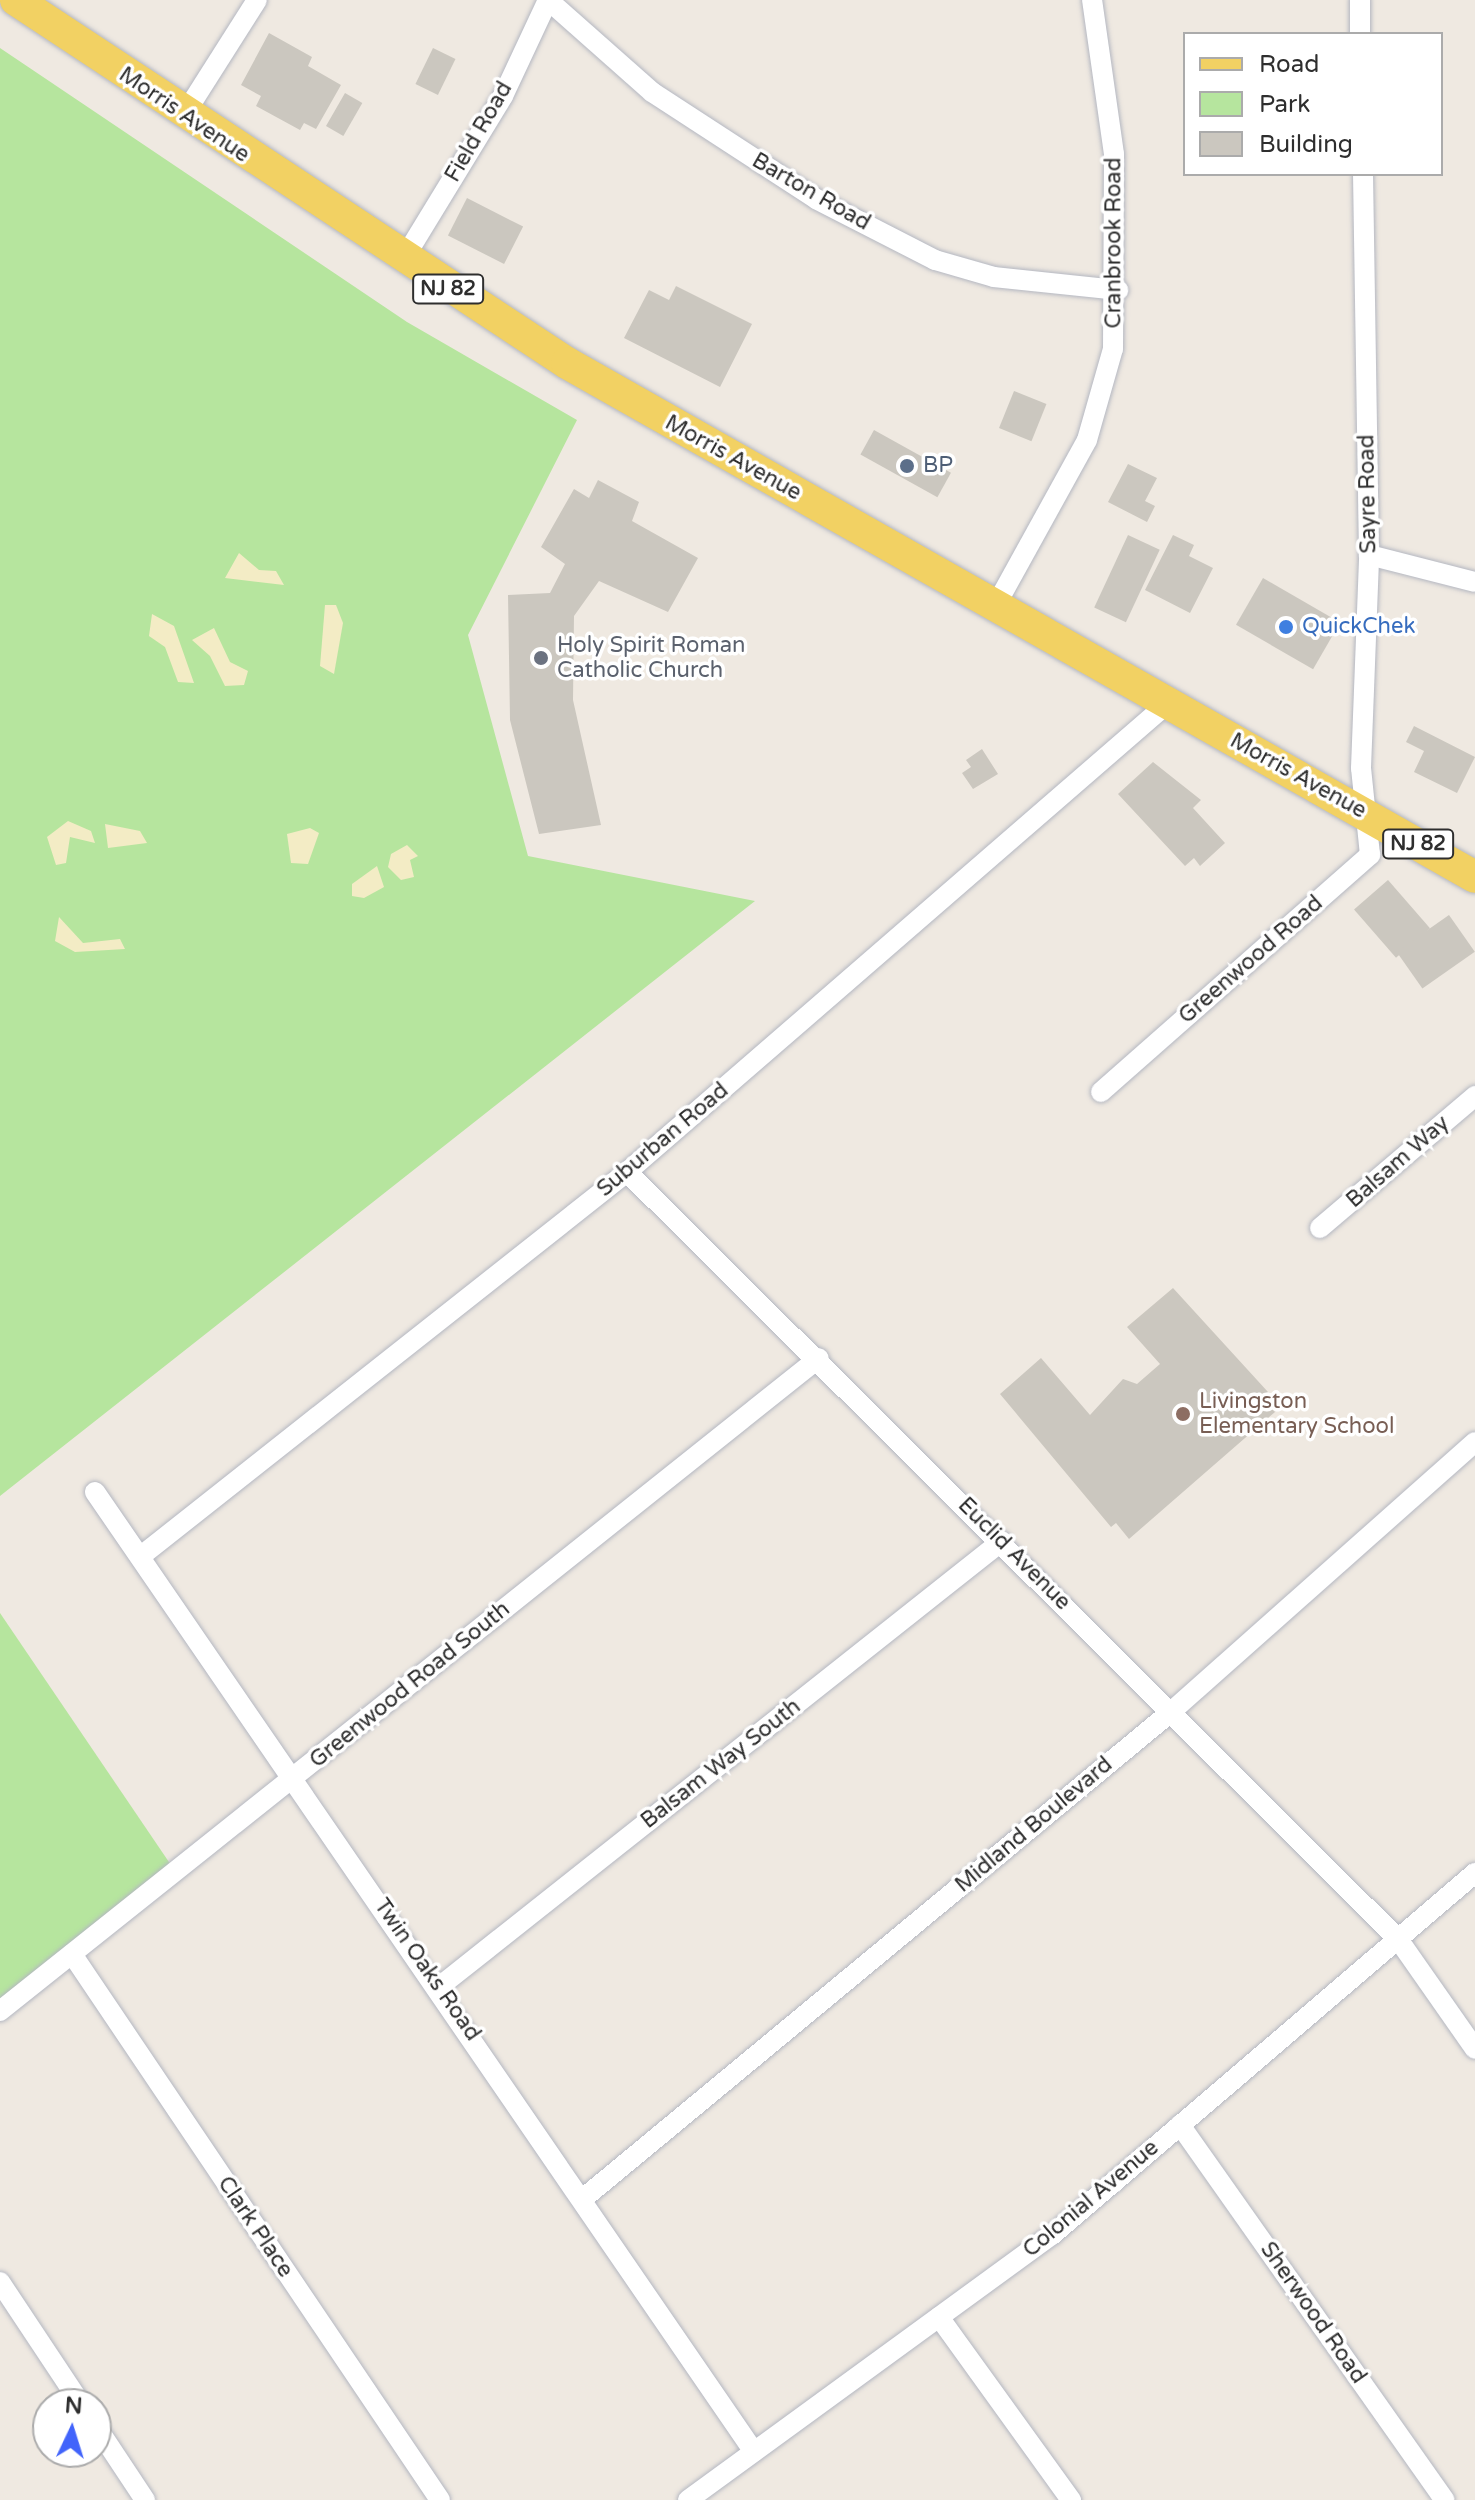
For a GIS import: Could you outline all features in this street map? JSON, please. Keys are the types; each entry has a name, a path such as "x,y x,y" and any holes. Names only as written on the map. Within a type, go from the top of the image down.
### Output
{"main road":[{"name":"Morris Avenue","path":"16,0 403,260 580,371 1475,877"}],"street":[{"path":"184,115 257,0"},
{"name":"Barton Road","path":"548,0 652,92 816,199 935,260 994,277 1118,290"},
{"name":"Field Road","path":"403,260 503,96 548,0"},
{"name":"Cranbrook Road","path":"996,605 1087,440 1105,391 1118,290 1110,84 1092,0"},
{"path":"1360,0 1360,32"},
{"name":"Sayre Road","path":"1363,176 1369,555 1365,813"},
{"path":"1369,555 1475,582"},
{"name":"Suburban Road","path":"141,1556 627,1172 1168,703"},
{"name":"Greenwood Road","path":"1101,1092 1370,855 1365,813"},
{"name":"Balsam Way","path":"1320,1228 1475,1096"},
{"name":"Euclid Avenue","path":"627,1172 819,1358 1398,1939 1475,2049"},
{"name":"Greenwood Road South","path":"0,2011 819,1358"},
{"name":"Midland Boulevard","path":"585,2197 1172,1711 1475,1442"},
{"name":"Twin Oaks Road","path":"95,1492 585,2197 754,2452"},
{"name":"Balsam Way South","path":"439,1987 1002,1541"},
{"name":"Colonial Avenue","path":"688,2500 1052,2235 1475,1873"},
{"name":"Clark Place","path":"72,1954 440,2500"},
{"name":"Sherwood Road","path":"1180,2125 1445,2500"},
{"path":"0,2282 70,2388"},
{"path":"939,2317 1071,2500"},
{"path":"112,2450 145,2500"}],"green space":[{"path":"0,48 407,322 577,420 468,635 528,856 755,901 0,1496"},
{"path":"0,1613 173,1868 0,2008"}],"sand":[{"path":"239,553 259,570 276,571 284,585 225,578"},
{"path":"325,605 336,605 343,623 334,674 320,666"},
{"path":"152,614 174,626 194,683 178,682 165,647 149,636"},
{"path":"214,628 230,662 248,671 244,685 225,686 210,656 192,640"},
{"path":"68,821 91,831 95,843 70,837 66,863 56,865 47,837"},
{"path":"105,824 140,831 147,843 108,848"},
{"path":"310,828 319,833 308,864 291,863 287,834"},
{"path":"407,845 418,856 410,860 414,877 401,880 388,867 391,854"},
{"path":"377,866 384,887 364,898 352,896 352,884"},
{"path":"59,917 83,943 120,939 125,949 75,952 55,941"}],"building":[{"path":"269,33 312,57 308,66 341,85 316,129 304,123 300,130 256,106 261,96 241,85"},
{"path":"433,48 455,59 438,95 415,84"},
{"path":"345,93 362,103 343,136 326,126"},
{"path":"467,198 523,227 504,264 448,235"},
{"path":"676,286 752,324 720,387 624,338 649,290 669,300"},
{"path":"1014,391 1046,404 1031,441 999,428"},
{"path":"874,430 951,473 937,497 860,454"},
{"path":"1128,464 1157,478 1145,501 1155,506 1147,522 1108,502"},
{"name":"Holy Spirit Roman Catholic Church","path":"598,480 639,502 632,521 698,558 668,612 599,581 574,616 573,700 601,825 539,834 510,720 508,595 550,593 565,564 541,547 574,489 589,498"},
{"path":"1128,535 1160,550 1126,622 1094,608"},
{"path":"1173,535 1194,545 1189,556 1213,568 1190,613 1145,590"},
{"path":"1263,578 1340,622 1313,669 1236,625"},
{"path":"1414,726 1475,757 1457,793 1414,772 1424,751 1406,742"},
{"path":"982,749 998,774 973,789 962,773 971,767 966,760"},
{"path":"1153,762 1201,800 1193,808 1225,843 1200,866 1194,858 1185,866 1118,794"},
{"path":"1388,880 1430,928 1396,958 1354,910"},
{"path":"1449,915 1475,952 1422,989 1397,952"},
{"name":"Livingston Elementary School","path":"1173,1288 1268,1392 1262,1397 1275,1412 1129,1539 1116,1523 1111,1527 1000,1394 1041,1358 1090,1415 1123,1379 1137,1384 1160,1364 1127,1327"}],"place":[{"name":"BP","path":"907,466"},
{"name":"QuickChek","path":"1286,627"},
{"name":"Holy Spirit Roman Catholic Church","path":"541,658"},
{"name":"Livingston Elementary School","path":"1183,1414"}]}
